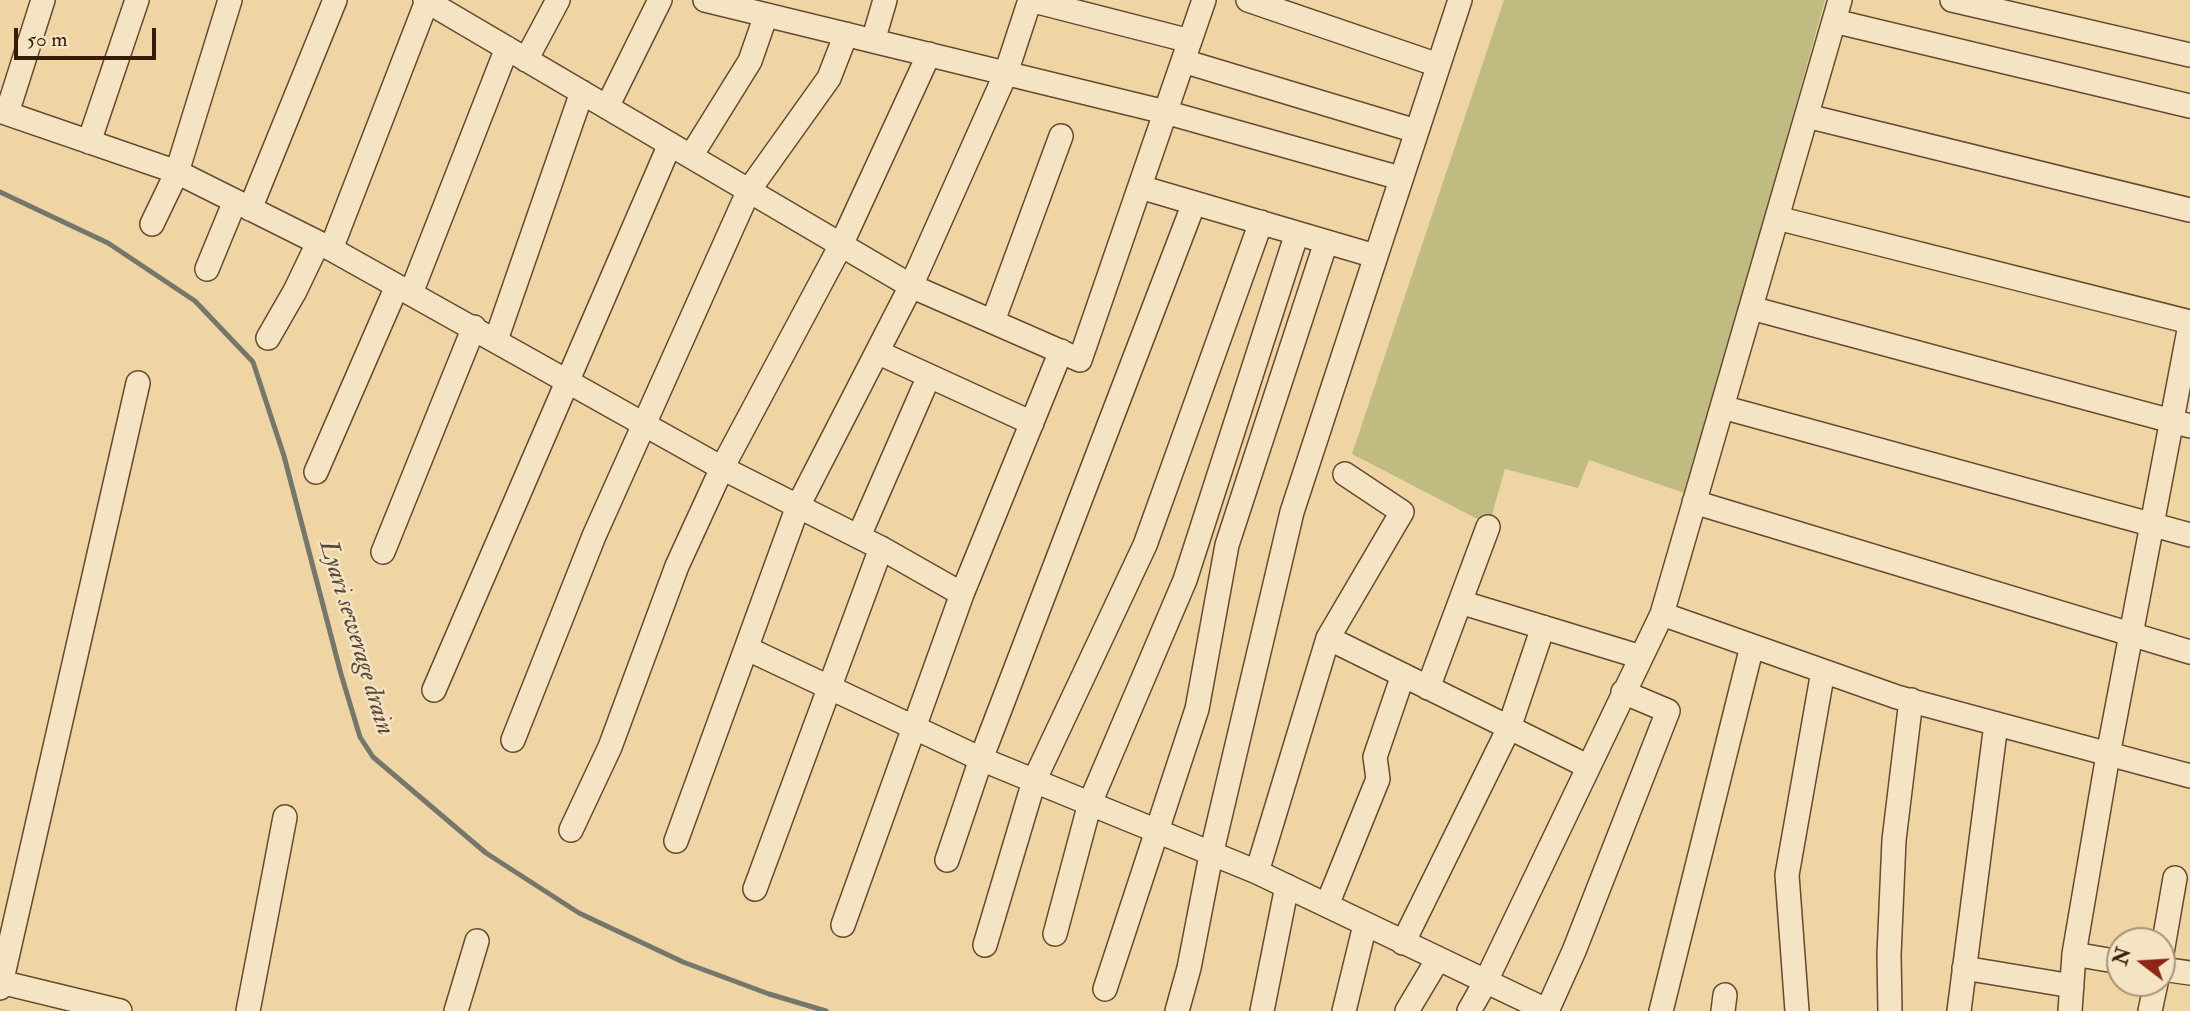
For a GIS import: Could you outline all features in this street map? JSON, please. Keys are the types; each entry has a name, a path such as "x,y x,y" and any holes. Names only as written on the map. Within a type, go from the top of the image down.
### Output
{"street":[{"path":"43,0 3,112 177,173 325,246 722,468 859,536 962,594"},
{"path":"89,142 137,0"},
{"path":"152,224 177,173 230,0"},
{"path":"207,269 243,205 335,0"},
{"path":"316,472 517,54 558,0"},
{"path":"607,107 660,0"},
{"path":"705,0 757,9 873,41 1166,112 1400,178"},
{"path":"873,41 885,0"},
{"path":"676,841 798,506 911,286 1006,73 1030,0 1416,131"},
{"path":"268,338 325,246 437,3 517,54 911,286 1080,360 1204,0"},
{"path":"1248,0 1438,65"},
{"path":"1177,1011 1192,956 1211,855 1292,512 1460,0"},
{"path":"1952,0 2190,55"},
{"path":"691,156 750,61 757,9"},
{"path":"1469,1011 1486,981 1662,614 1837,10 2190,106"},
{"path":"513,740 642,423 749,190 829,78 846,34"},
{"path":"571,830 610,747 677,566 722,468 841,244 929,54"},
{"path":"496,340 582,92"},
{"path":"1807,116 2190,210"},
{"path":"993,321 1061,136"},
{"path":"434,690 670,144"},
{"path":"1140,187 1375,256"},
{"path":"947,860 981,759 1194,203"},
{"path":"1777,218 2190,323 2181,423 2151,525 2074,954 2070,1011"},
{"path":"985,945 1034,781 1145,545 1261,222"},
{"path":"1055,934 1090,803 1185,580 1297,233"},
{"path":"1105,989 1197,709 1227,545 1326,242"},
{"path":"1751,308 2181,423"},
{"path":"383,552 474,327"},
{"path":"843,925 962,594 1060,351"},
{"path":"877,352 1032,423"},
{"path":"859,536 929,376"},
{"path":"120,1011 0,984 138,383"},
{"path":"1722,407 2190,535"},
{"path":"1257,873 1328,638 1402,512 1345,474"},
{"path":"1694,502 2190,652"},
{"path":"1428,688 1488,527"},
{"path":"755,890 881,548"},
{"path":"1460,601 1641,657"},
{"path":"1662,614 1911,701 2190,776"},
{"path":"1403,943 1509,728 1543,627"},
{"path":"1328,638 1587,766"},
{"path":"1661,1011 1752,646"},
{"path":"748,649 981,759 1287,886 1547,1011 1574,951 1668,711 1623,692"},
{"path":"1797,1011 1787,875 1824,671"},
{"path":"1326,905 1378,779 1375,757 1403,675"},
{"path":"1890,1011 1889,955 1894,840 1911,701"},
{"path":"1959,1011 1996,724"},
{"path":"247,1011 285,817"},
{"path":"2167,927 2175,878"},
{"path":"1262,1011 1287,886"},
{"path":"1344,1011 1364,925"},
{"path":"456,1011 477,941"},
{"path":"2074,954 2106,959"},
{"path":"1407,1011 1438,959"},
{"path":"1964,968 2072,986"}],"shaded area":[{"path":"1504,0 1825,0 1687,494 1589,460 1578,488 1505,469 1489,525 1352,454"}],"waterway":[{"name":"Lyari sewerage drain","path":"0,192 108,243 195,301 253,362 284,456 360,737 373,757 486,853 579,913 683,962 769,994 826,1011"}]}
